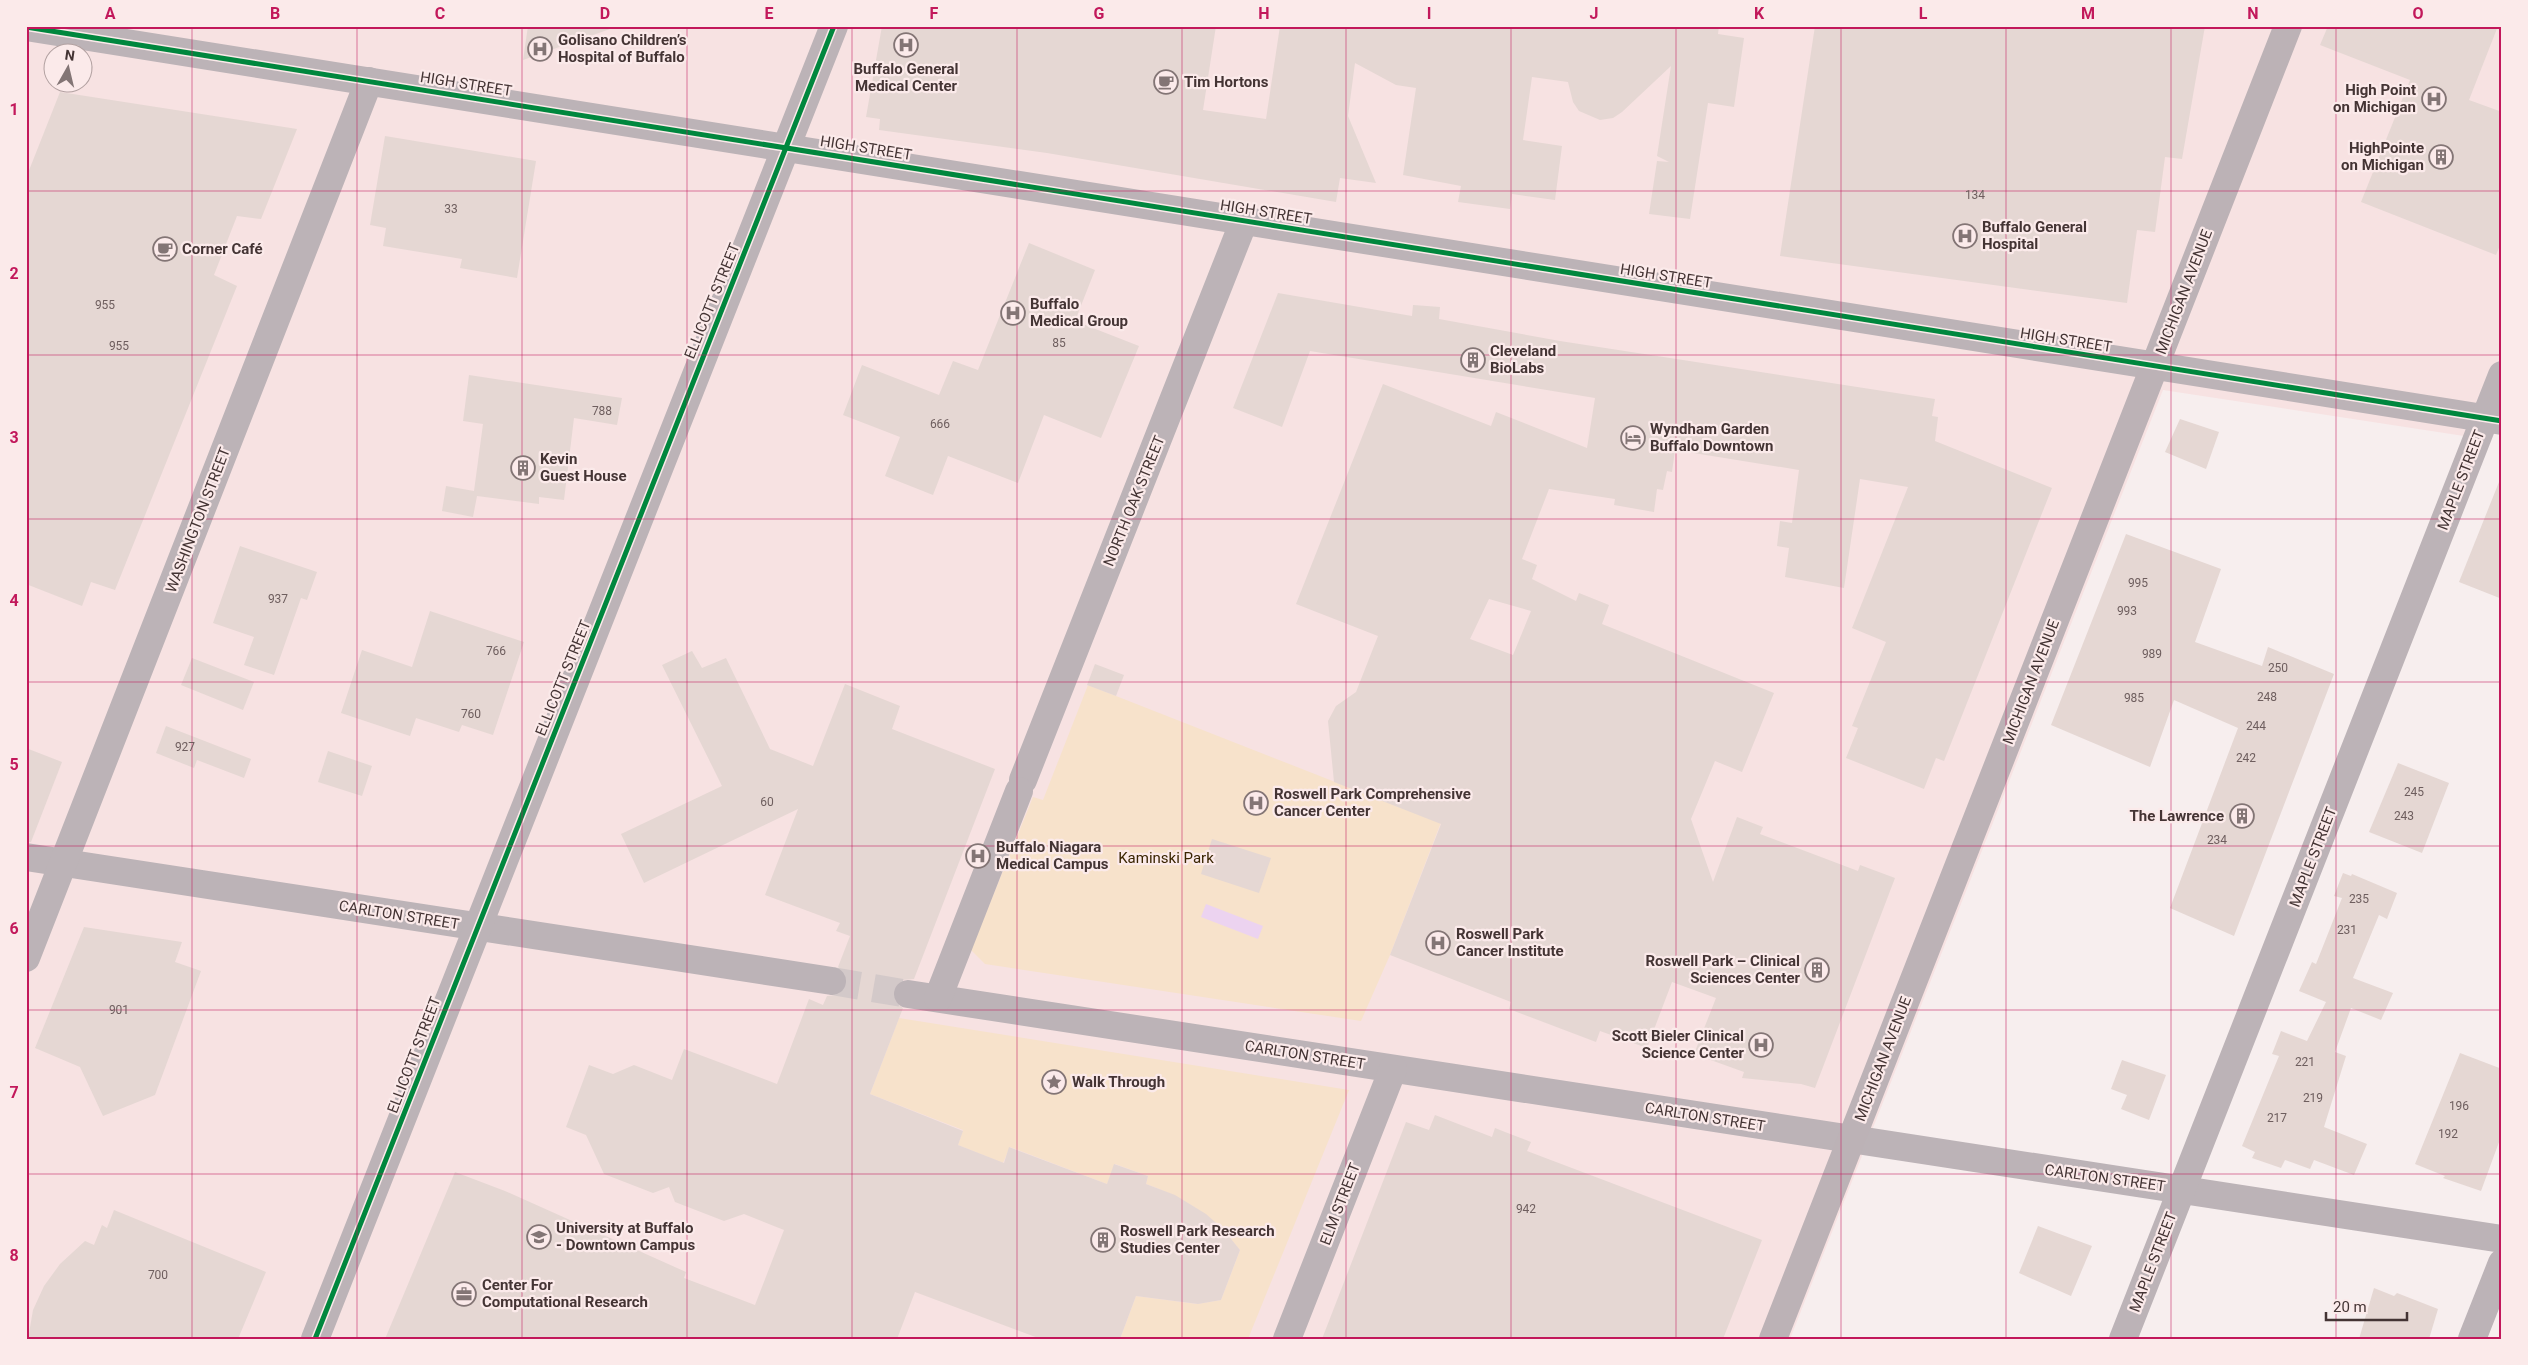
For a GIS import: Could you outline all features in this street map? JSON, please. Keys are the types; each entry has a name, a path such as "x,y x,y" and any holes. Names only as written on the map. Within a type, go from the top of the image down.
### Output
{"street":[{"name":"ELLICOTT STREET","path":"315,1339 834,26"},
{"name":"MICHIGAN AVENUE","path":"1773,1339 2288,26"},
{"name":"HIGH STREET","path":"26,27 2493,420"},
{"name":"WASHINGTON STREET","path":"26,958 369,81"},
{"name":"NORTH OAK STREET","path":"938,998 1244,221"},
{"name":"MAPLE STREET","path":"2123,1339 2493,420 2502,375"},
{"name":"CARLTON STREET","path":"26,857 832,981"},
{"name":"CARLTON STREET","path":"908,994 2502,1239"},
{"name":"ELM STREET","path":"1287,1339 1393,1069"},
{"path":"2472,1339 2502,1264"}],"shaded area":[{"name":"Buffalo Niagara Medical Campus","path":"26,26 2502,26 2502,411 2490,440 2163,390 1790,1339 26,1339"},
{"path":"1206,904 1263,926 1258,939 1201,917"}],"green space":[{"name":"Kaminski Park","path":"1088,685 1404,809 1445,812 1390,955 1361,1021 985,964 971,950 1033,797 1043,800"},
{"path":"899,1018 1349,1090 1248,1339 1120,1339 1136,1296 1197,1304 1221,1300 1240,1250 1219,1227 1198,1210 1174,1196 1146,1184 1148,1176 1115,1164 1107,1184 1010,1147 1003,1163 958,1145 963,1130 870,1094"}],"building":[{"name":"Golisano Children’s Hospital of Buffalo","path":"528,26 610,26 610,29 523,60"},
{"name":"Buffalo General Medical Center","path":"882,26 1216,26 1203,110 1266,119 1280,26 1719,26 1718,34 1744,38 1734,107 1708,103 1690,219 1649,214 1657,161 1669,162 1657,156 1671,66 1622,112 1613,118 1600,120 1579,111 1573,102 1568,82 1532,77 1523,140 1562,146 1555,200 1512,194 1510,209 1458,202 1461,186 1403,175 1416,88 1396,85 1355,63 1348,116 1376,183 1340,178 1336,202 1047,153 879,130 880,119 866,117"},
{"path":"1815,26 2205,26 2182,159 2165,157 2155,232 2137,230 2127,303 1780,256"},
{"name":"HighPointe on Michigan","path":"2328,26 2498,26 2469,100 2502,112 2502,240 2496,255 2361,202 2410,80 2320,45"},
{"path":"60,92 297,129 261,219 237,216 214,275 237,286 115,590 91,582 82,606 26,584 26,178"},
{"path":"385,136 536,161 517,278 460,268 462,259 383,246 386,228 370,225"},
{"path":"1029,243 1095,270 1075,321 1139,346 1101,438 1044,415 1018,483 948,456 933,495 885,476 900,437 843,415 862,365 939,395 953,361 978,370"},
{"path":"1278,293 1412,316 1413,305 1440,307 1439,319 1560,341 1935,399 1932,416 1938,417 1935,441 2052,488 1944,761 1936,758 1924,789 1846,758 1858,728 1852,726 1886,642 1852,628 1908,487 1860,479 1844,588 1785,577 1789,548 1777,546 1780,521 1792,523 1799,470 1675,450 1672,472 1667,471 1663,490 1657,489 1654,512 1614,505 1615,499 1549,489 1522,559 1537,565 1532,579 1576,601 1579,593 1609,605 1602,624 1774,693 1742,772 1715,761 1691,819 1713,882 1737,817 1763,827 1760,834 1858,871 1860,865 1895,878 1815,1088 1801,1084 1742,1078 1744,1072 1694,1054 1716,998 1672,982 1647,1048 1600,1031 1596,1042 1509,1009 1511,1002 1390,955 1441,824 1334,782 1328,721 1336,706 1356,692 1378,636 1296,604 1383,384 1491,426 1496,412 1587,448 1595,398 1310,351 1282,427 1233,408","holes":["1489,599 1531,611 1513,655 1470,639"]},
{"path":"469,375 622,398 617,425 574,418 564,500 539,497 539,504 477,496 473,517 442,511 446,486 474,491 483,424 463,421"},
{"path":"2180,419 2219,432 2206,469 2165,452"},
{"path":"2502,477 2502,599 2459,582"},
{"path":"2126,534 2221,569 2195,642 2262,666 2268,647 2334,674 2234,936 2170,908 2238,728 2174,700 2150,767 2051,725"},
{"path":"240,546 317,572 307,600 301,598 274,675 244,665 254,637 213,623"},
{"path":"430,611 524,642 493,735 462,725 459,732 416,718 410,736 341,713 362,650 412,667"},
{"path":"692,651 702,668 726,658 770,749 813,766 845,684 900,706 892,729 995,769 914,979 902,980 896,984 893,991 894,1000 903,1008 870,1094 963,1131 958,1145 1004,1163 1009,1147 1107,1184 1114,1164 1148,1176 1146,1184 1175,1195 1206,1214 1223,1229 1240,1250 1221,1300 1198,1304 1136,1296 1120,1339 1041,1339 915,1292 897,1339 385,1339 455,1172 505,1191 686,1272 684,1278 755,1305 784,1230 744,1214 724,1221 675,1202 669,1187 653,1193 604,1174 586,1135 566,1127 589,1065 613,1074 634,1065 672,1080 684,1049 777,1084 809,999 823,1005 827,996 838,995 844,991 847,984 846,975 838,967 850,936 836,931 840,923 765,895 798,809 644,883 621,834 722,786 662,665"},
{"path":"192,658 254,682 243,710 181,685"},
{"path":"1095,664 1124,675 1116,696 1087,685"},
{"path":"166,726 251,759 244,778 197,760 194,768 156,753"},
{"path":"26,748 62,762 31,842 26,842"},
{"path":"328,751 372,766 362,796 318,782"},
{"path":"2398,763 2449,783 2422,853 2369,832"},
{"path":"1212,839 1271,858 1259,893 1201,874"},
{"path":"2343,873 2351,876 2352,874 2397,893 2387,919 2379,915 2353,978 2393,993 2381,1020 2351,1008 2335,1052 2346,1056 2324,1127 2367,1144 2354,1175 2314,1160 2310,1169 2285,1160 2281,1168 2252,1158 2255,1152 2242,1146 2279,1056 2272,1054 2281,1031 2307,1041 2326,1002 2299,991 2312,962 2316,964 2342,898 2334,896"},
{"path":"84,927 182,942 175,962 201,971 155,1095 103,1116 80,1067 35,1048"},
{"path":"2460,1053 2502,1069 2502,1134 2481,1191 2443,1178 2445,1176 2415,1164"},
{"path":"2122,1060 2166,1075 2149,1120 2121,1109 2127,1095 2111,1089"},
{"path":"1435,1115 1492,1137 1495,1128 1531,1142 1527,1151 1762,1240 1723,1339 1322,1339 1406,1122 1429,1130"},
{"path":"114,1210 266,1272 238,1339 28,1339 33,1310 44,1286 60,1264 85,1241 94,1245 102,1225 107,1228"},
{"path":"2038,1226 2092,1246 2071,1296 2019,1273"},
{"path":"2374,1288 2394,1296 2397,1293 2438,1309 2429,1339 2359,1339"}],"tunnel":[{"path":"832,981 908,994"}],"cycle path":[{"path":"315,1339 834,26"},
{"path":"26,27 2502,421"}],"place":[{"name":"Buffalo General Medical Center","path":"906,45"},
{"name":"Golisano Children’s Hospital of Buffalo","path":"540,49"},
{"name":"Tim Hortons","path":"1166,82"},
{"name":"High Point on Michigan","path":"2434,99"},
{"name":"HighPointe on Michigan","path":"2441,157"},
{"name":"Buffalo General Hospital","path":"1965,236"},
{"name":"Corner Café","path":"165,249"},
{"name":"Buffalo Medical Group","path":"1013,313"},
{"name":"Cleveland BioLabs","path":"1473,360"},
{"name":"Wyndham Garden Buffalo Downtown","path":"1633,438"},
{"name":"Kevin Guest House","path":"523,468"},
{"name":"Roswell Park Comprehensive Cancer Center","path":"1256,803"},
{"name":"The Lawrence","path":"2242,816"},
{"name":"Buffalo Niagara Medical Campus","path":"978,856"},
{"name":"Roswell Park Cancer Institute","path":"1438,943"},
{"name":"Roswell Park – Clinical Sciences Center","path":"1817,970"},
{"name":"Scott Bieler Clinical Science Center","path":"1761,1045"},
{"name":"Walk Through","path":"1054,1082"},
{"name":"University at Buffalo - Downtown Campus","path":"539,1237"},
{"name":"Roswell Park Research Studies Center","path":"1103,1240"},
{"name":"Center For Computational Research","path":"464,1294"}]}
